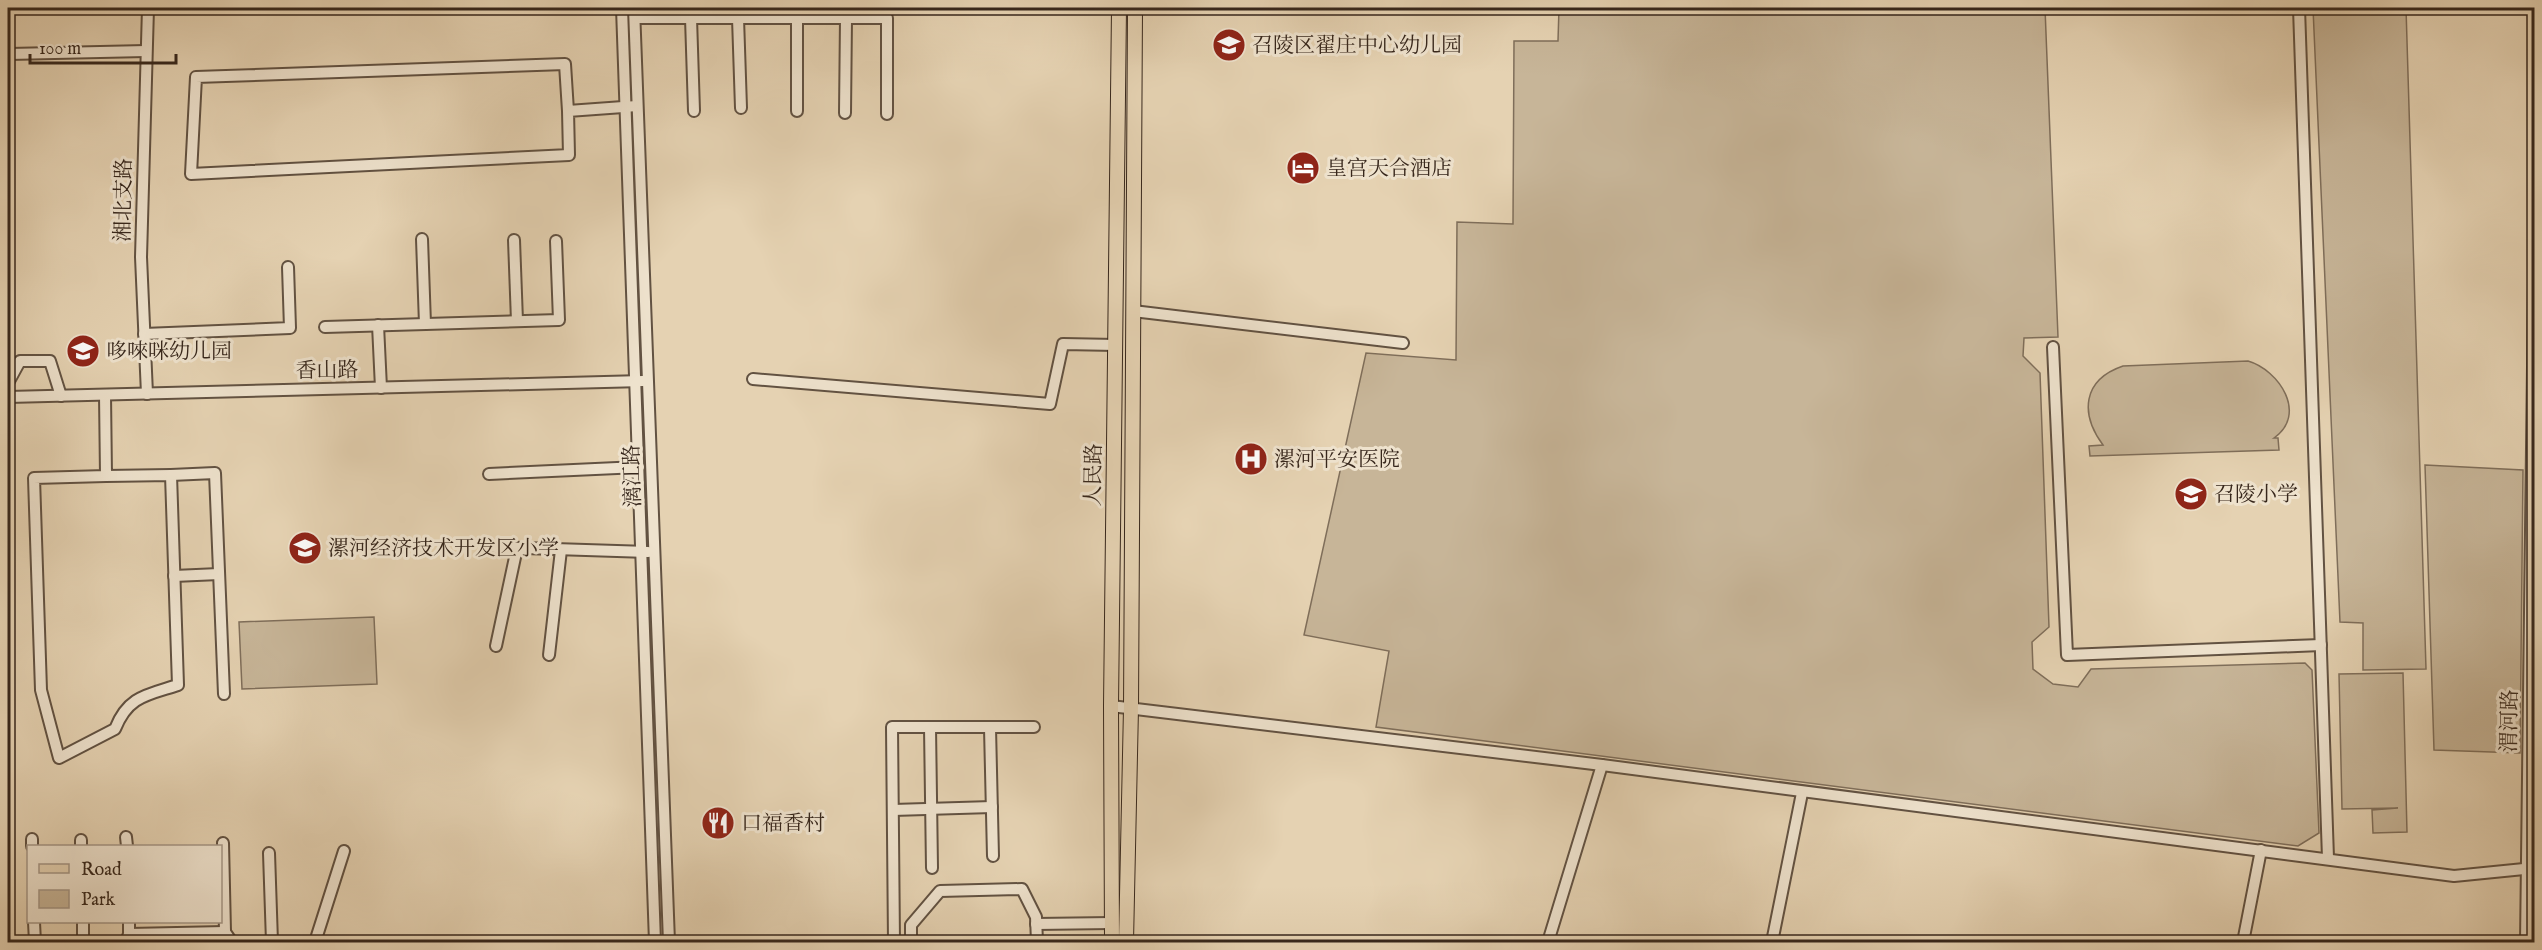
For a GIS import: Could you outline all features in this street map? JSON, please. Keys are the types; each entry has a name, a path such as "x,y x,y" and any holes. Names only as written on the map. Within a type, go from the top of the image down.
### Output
{"main road":[{"name":"人民路","path":"1112,942 1111,706 1119,8"},
{"name":"人民路","path":"1126,942 1131,708 1135,8"}],"street":[{"name":"湘北支路","path":"147,394 141,257 148,8"},
{"name":"漓江路","path":"622,8 631,107 642,381 655,551 669,942"},
{"path":"2299,8 2328,858"},
{"path":"634,13 691,18 886,18 887,114"},
{"name":"漓江路","path":"631,107 634,13"},
{"path":"691,18 694,111"},
{"path":"738,18 741,108"},
{"path":"797,18 797,111"},
{"path":"845,113 846,18"},
{"path":"9,54 146,51"},
{"path":"565,64 568,111 569,155 191,174 196,77 565,64"},
{"path":"568,111 631,107"},
{"path":"422,239 425,324"},
{"path":"514,240 517,321"},
{"path":"324,327 559,320 556,241"},
{"path":"144,334 290,328 288,267"},
{"name":"渭河路","path":"2526,942 2531,868 2535,284"},
{"path":"1133,311 1403,343"},
{"path":"378,325 381,388"},
{"path":"753,379 1050,404 1063,344 1116,345"},
{"path":"2054,347 2067,655 2321,645"},
{"path":"8,383 20,362 50,361 61,396"},
{"name":"漓江路","path":"642,381 639,467 655,942"},
{"name":"香山路","path":"8,398 642,381"},
{"path":"105,395 106,476"},
{"path":"489,474 639,467"},
{"path":"171,475 178,685 142,697 122,711 115,729 59,758 41,690 34,478 215,473 224,694"},
{"path":"495,547 655,551"},
{"path":"496,646 517,548"},
{"path":"549,655 561,550"},
{"path":"174,576 219,574"},
{"path":"1111,706 1602,765 1802,793 2328,858 2454,876 2531,868"},
{"path":"894,942 892,727 1035,727"},
{"path":"930,727 932,868"},
{"path":"990,728 993,856"},
{"path":"1548,942 1602,765"},
{"path":"1772,942 1802,793"},
{"path":"893,810 992,807"},
{"path":"223,843 225,932 232,942"},
{"path":"315,942 344,850"},
{"path":"2243,942 2261,850"},
{"path":"269,853 272,942"},
{"path":"911,942 911,925 940,891 1022,889 1036,917 1037,942"},
{"path":"1036,924 1112,922"},
{"path":"34,923 34,942"},
{"path":"83,923 83,942"},
{"path":"129,923 128,938 183,937 225,932"}],"green space":[{"path":"1559,8 2045,8 2058,337 2024,338 2023,356 2040,373 2049,627 2032,642 2033,669 2053,684 2078,687 2091,669 2305,663 2312,670 2319,833 2298,846 1376,727 1389,651 1304,635 1366,353 1456,360 1457,222 1513,224 1514,41 1558,41"},
{"path":"2313,8 2406,8 2426,669 2363,670 2363,623 2340,622"},
{"path":"2248,361 2270,373 2279,383 2289,405 2289,417 2284,428 2274,438 2278,438 2279,450 2090,456 2089,446 2103,445 2091,422 2088,410 2089,399 2099,380 2109,372 2123,366"},
{"path":"2425,465 2523,470 2520,753 2434,750"},
{"path":"374,617 377,684 242,689 239,622"},
{"path":"2403,673 2407,832 2373,833 2372,810 2398,808 2342,809 2339,674"}],"place":[{"name":"召陵区翟庄中心幼儿园","path":"1229,45"},
{"name":"皇宫天合酒店","path":"1303,168"},
{"name":"哆唻咪幼儿园","path":"83,351"},
{"name":"漯河平安医院","path":"1251,459"},
{"name":"召陵小学","path":"2191,494"},
{"name":"漯河经济技术开发区小学","path":"305,548"},
{"name":"口福香村","path":"718,823"}]}
